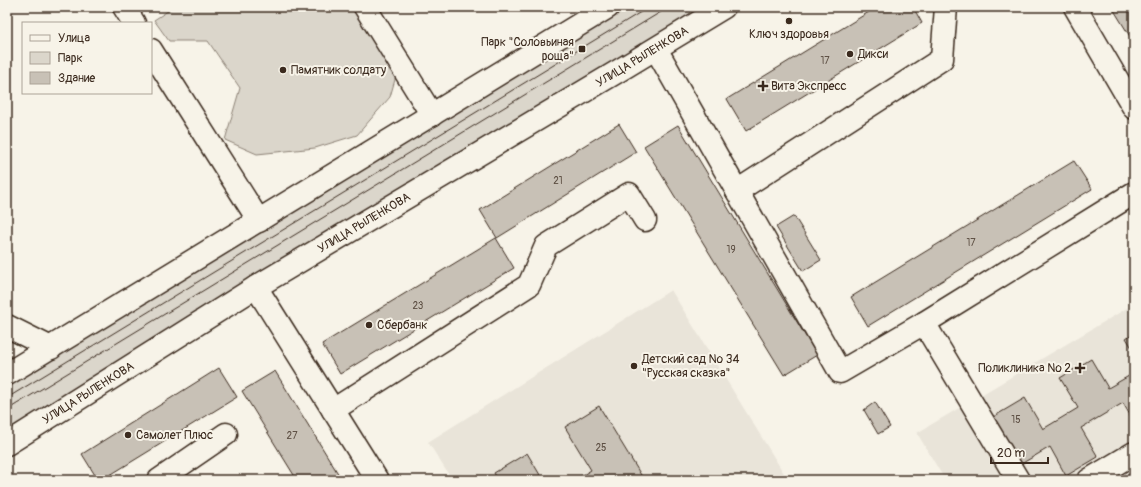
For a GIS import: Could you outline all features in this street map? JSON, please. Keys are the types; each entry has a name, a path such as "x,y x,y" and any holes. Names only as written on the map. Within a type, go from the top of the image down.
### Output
{"street":[{"path":"124,7 133,22"},
{"path":"365,7 432,115"},
{"path":"7,374 608,7"},
{"name":"УЛИЦА РЫЛЕНКОВА","path":"7,444 256,287 724,7"},
{"path":"737,191 942,59 946,7"},
{"path":"1075,7 1134,108"},
{"path":"656,49 840,372 924,323 1134,194"},
{"path":"152,52 259,221"},
{"path":"333,410 529,285 546,246 629,194 645,220"},
{"path":"256,287 377,480"},
{"path":"924,323 1018,480"},
{"path":"7,326 51,348"},
{"path":"159,480 226,434"},
{"path":"1089,480 1134,453"}],"shaded area":[{"name":"Детский сад № 34 \"Русская сказка\"","path":"671,290 788,480 452,480 428,442"},
{"name":"Поликлиника № 2","path":"1134,304 1134,480 945,480 917,433"}],"green space":[{"path":"174,7 360,7 398,69 390,97 357,135 315,148 257,154 225,140 240,88 208,41 169,41 154,20"},
{"path":"626,7 718,7 7,439 7,377"}],"building":[{"path":"877,7 913,7 922,23 746,131 727,99"},
{"path":"1112,7 1134,7 1134,43"},
{"path":"619,124 636,152 497,238 480,210"},
{"path":"678,125 817,355 784,375 644,146"},
{"path":"1074,161 1092,189 868,326 851,297"},
{"path":"794,216 821,260 803,271 776,227"},
{"path":"496,238 514,268 340,374 322,344"},
{"path":"1134,333 1134,351 1126,338"},
{"name":"Поликлиника № 2","path":"1091,359 1108,388 1134,373 1134,422 1123,403 1081,428 1098,457 1066,476 1050,447 1021,464 993,417 1025,398 1043,429 1078,408 1060,378"},
{"path":"219,368 237,397 102,480 98,480 82,454"},
{"path":"275,371 342,480 297,480 242,391"},
{"path":"875,402 890,427 878,434 864,410"},
{"path":"599,406 644,480 575,480 591,470 565,427"},
{"path":"527,453 543,480 498,480 494,473"}],"tram line":[{"path":"7,398 649,7"},
{"path":"7,410 669,7"}],"place":[{"name":"Ключ здоровья","path":"789,21"},
{"name":"Парк \"Соловьиная роща\"","path":"582,49"},
{"name":"Дикси","path":"850,54"},
{"name":"Памятник солдату","path":"283,70"},
{"name":"Вита Экспресс","path":"763,86"},
{"name":"Сбербанк","path":"369,325"},
{"name":"Детский сад № 34 \"Русская сказка\"","path":"634,366"},
{"name":"Поликлиника № 2","path":"1080,368"},
{"name":"Самолет Плюс","path":"128,435"}]}
